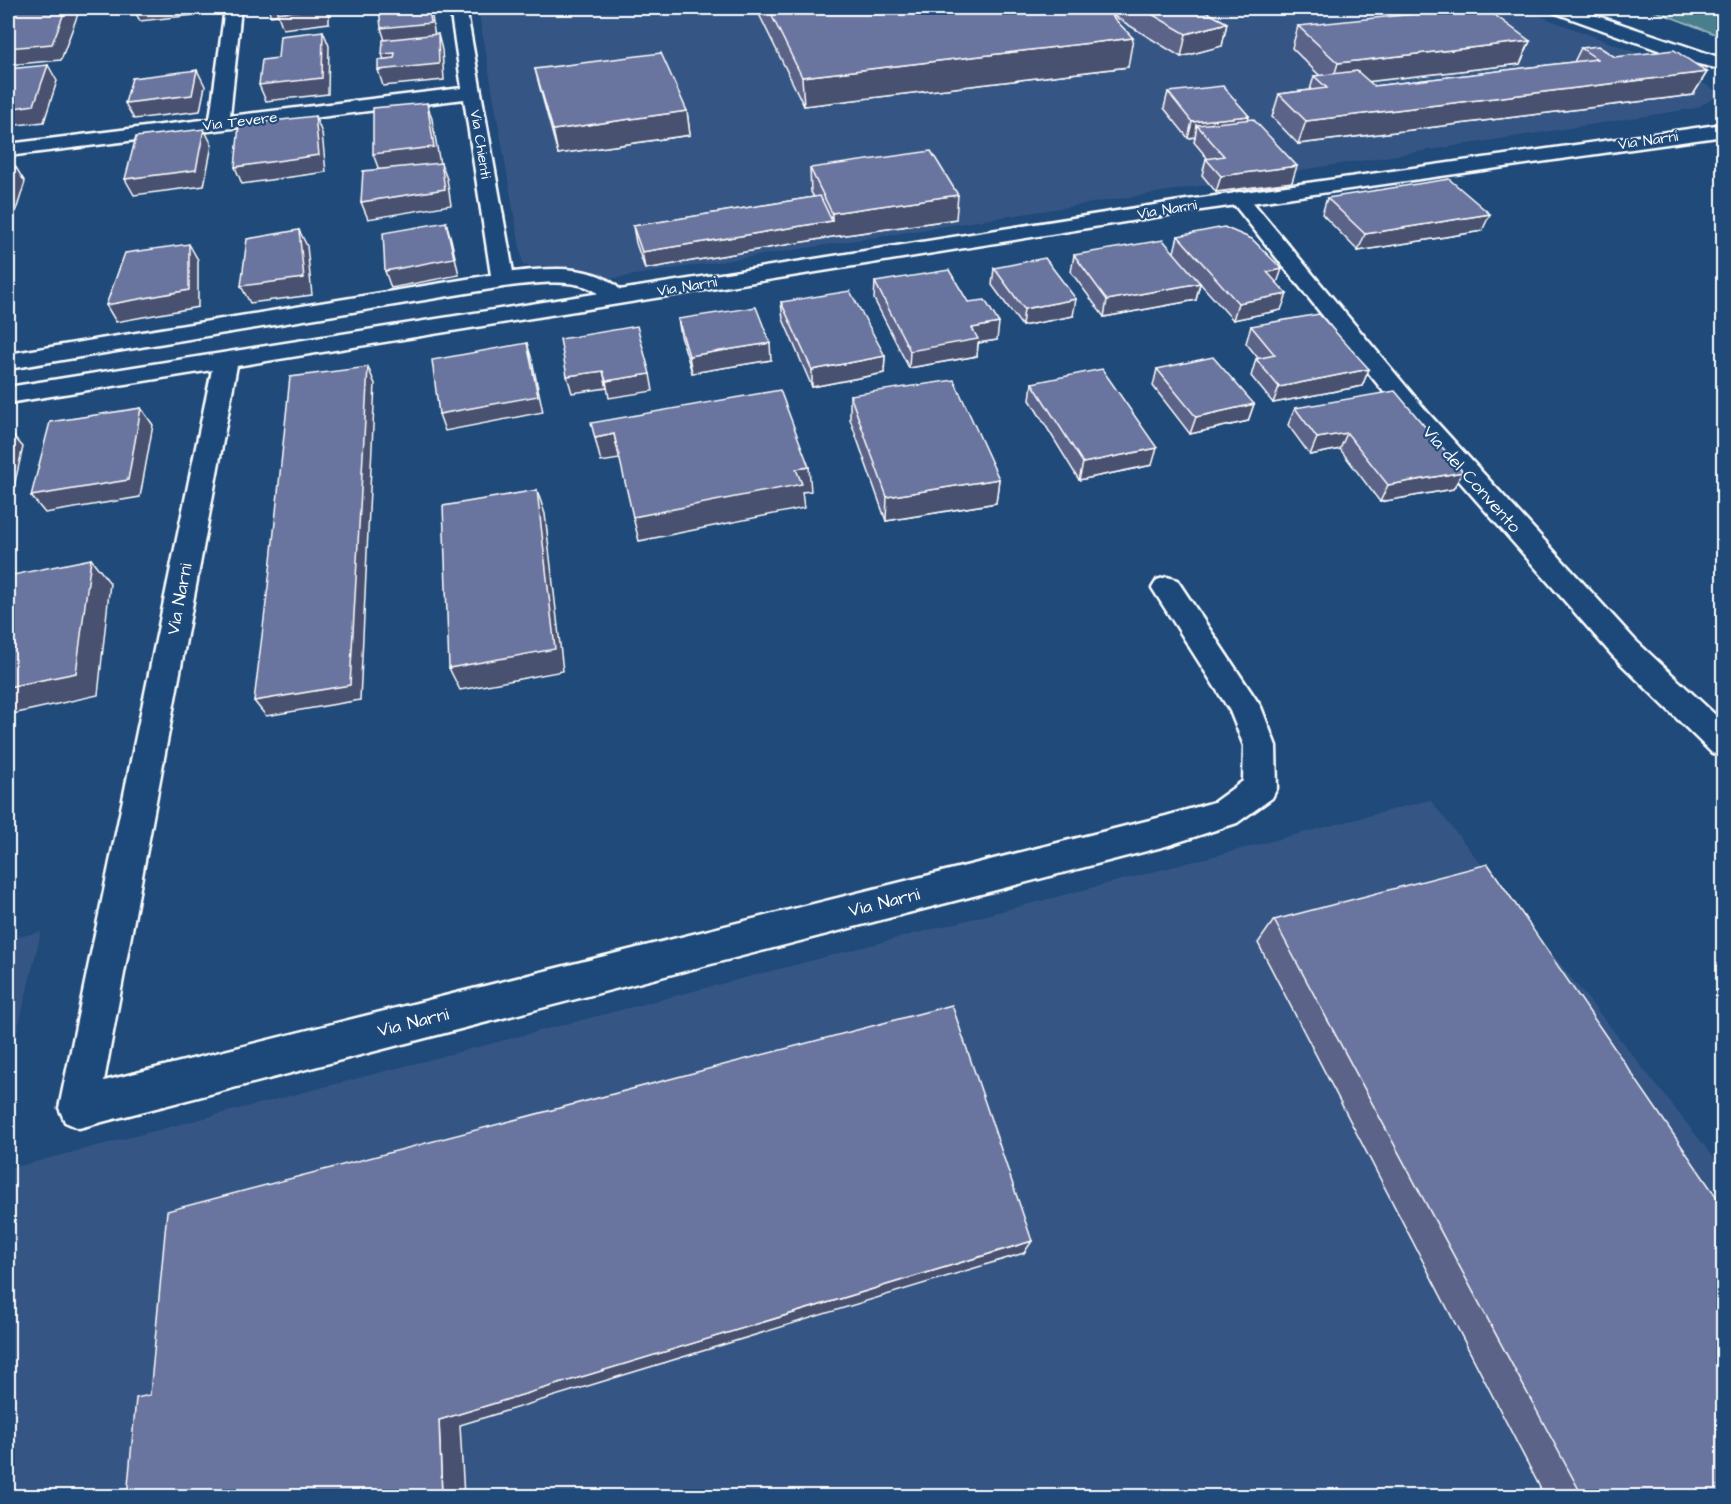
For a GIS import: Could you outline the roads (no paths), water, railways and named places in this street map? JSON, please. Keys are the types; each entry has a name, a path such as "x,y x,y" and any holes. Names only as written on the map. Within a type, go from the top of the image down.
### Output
{"street":[{"path":"219,124 233,8"},
{"name":"Via Chienti","path":"458,8 503,280"},
{"path":"1559,8 1700,59 1724,65"},
{"path":"1700,59 1724,75"},
{"name":"Via Tevere","path":"8,150 472,92"},
{"name":"Via Narni","path":"8,395 1239,198 1722,129"},
{"name":"Via del Convento","path":"1239,198 1420,420 1624,648 1724,744"},
{"path":"8,362 503,280 552,275 597,282 614,297"},
{"name":"Via Narni","path":"226,360 78,1108 1154,834 1225,813 1260,788 1260,746 1245,707 1167,588"}]}
